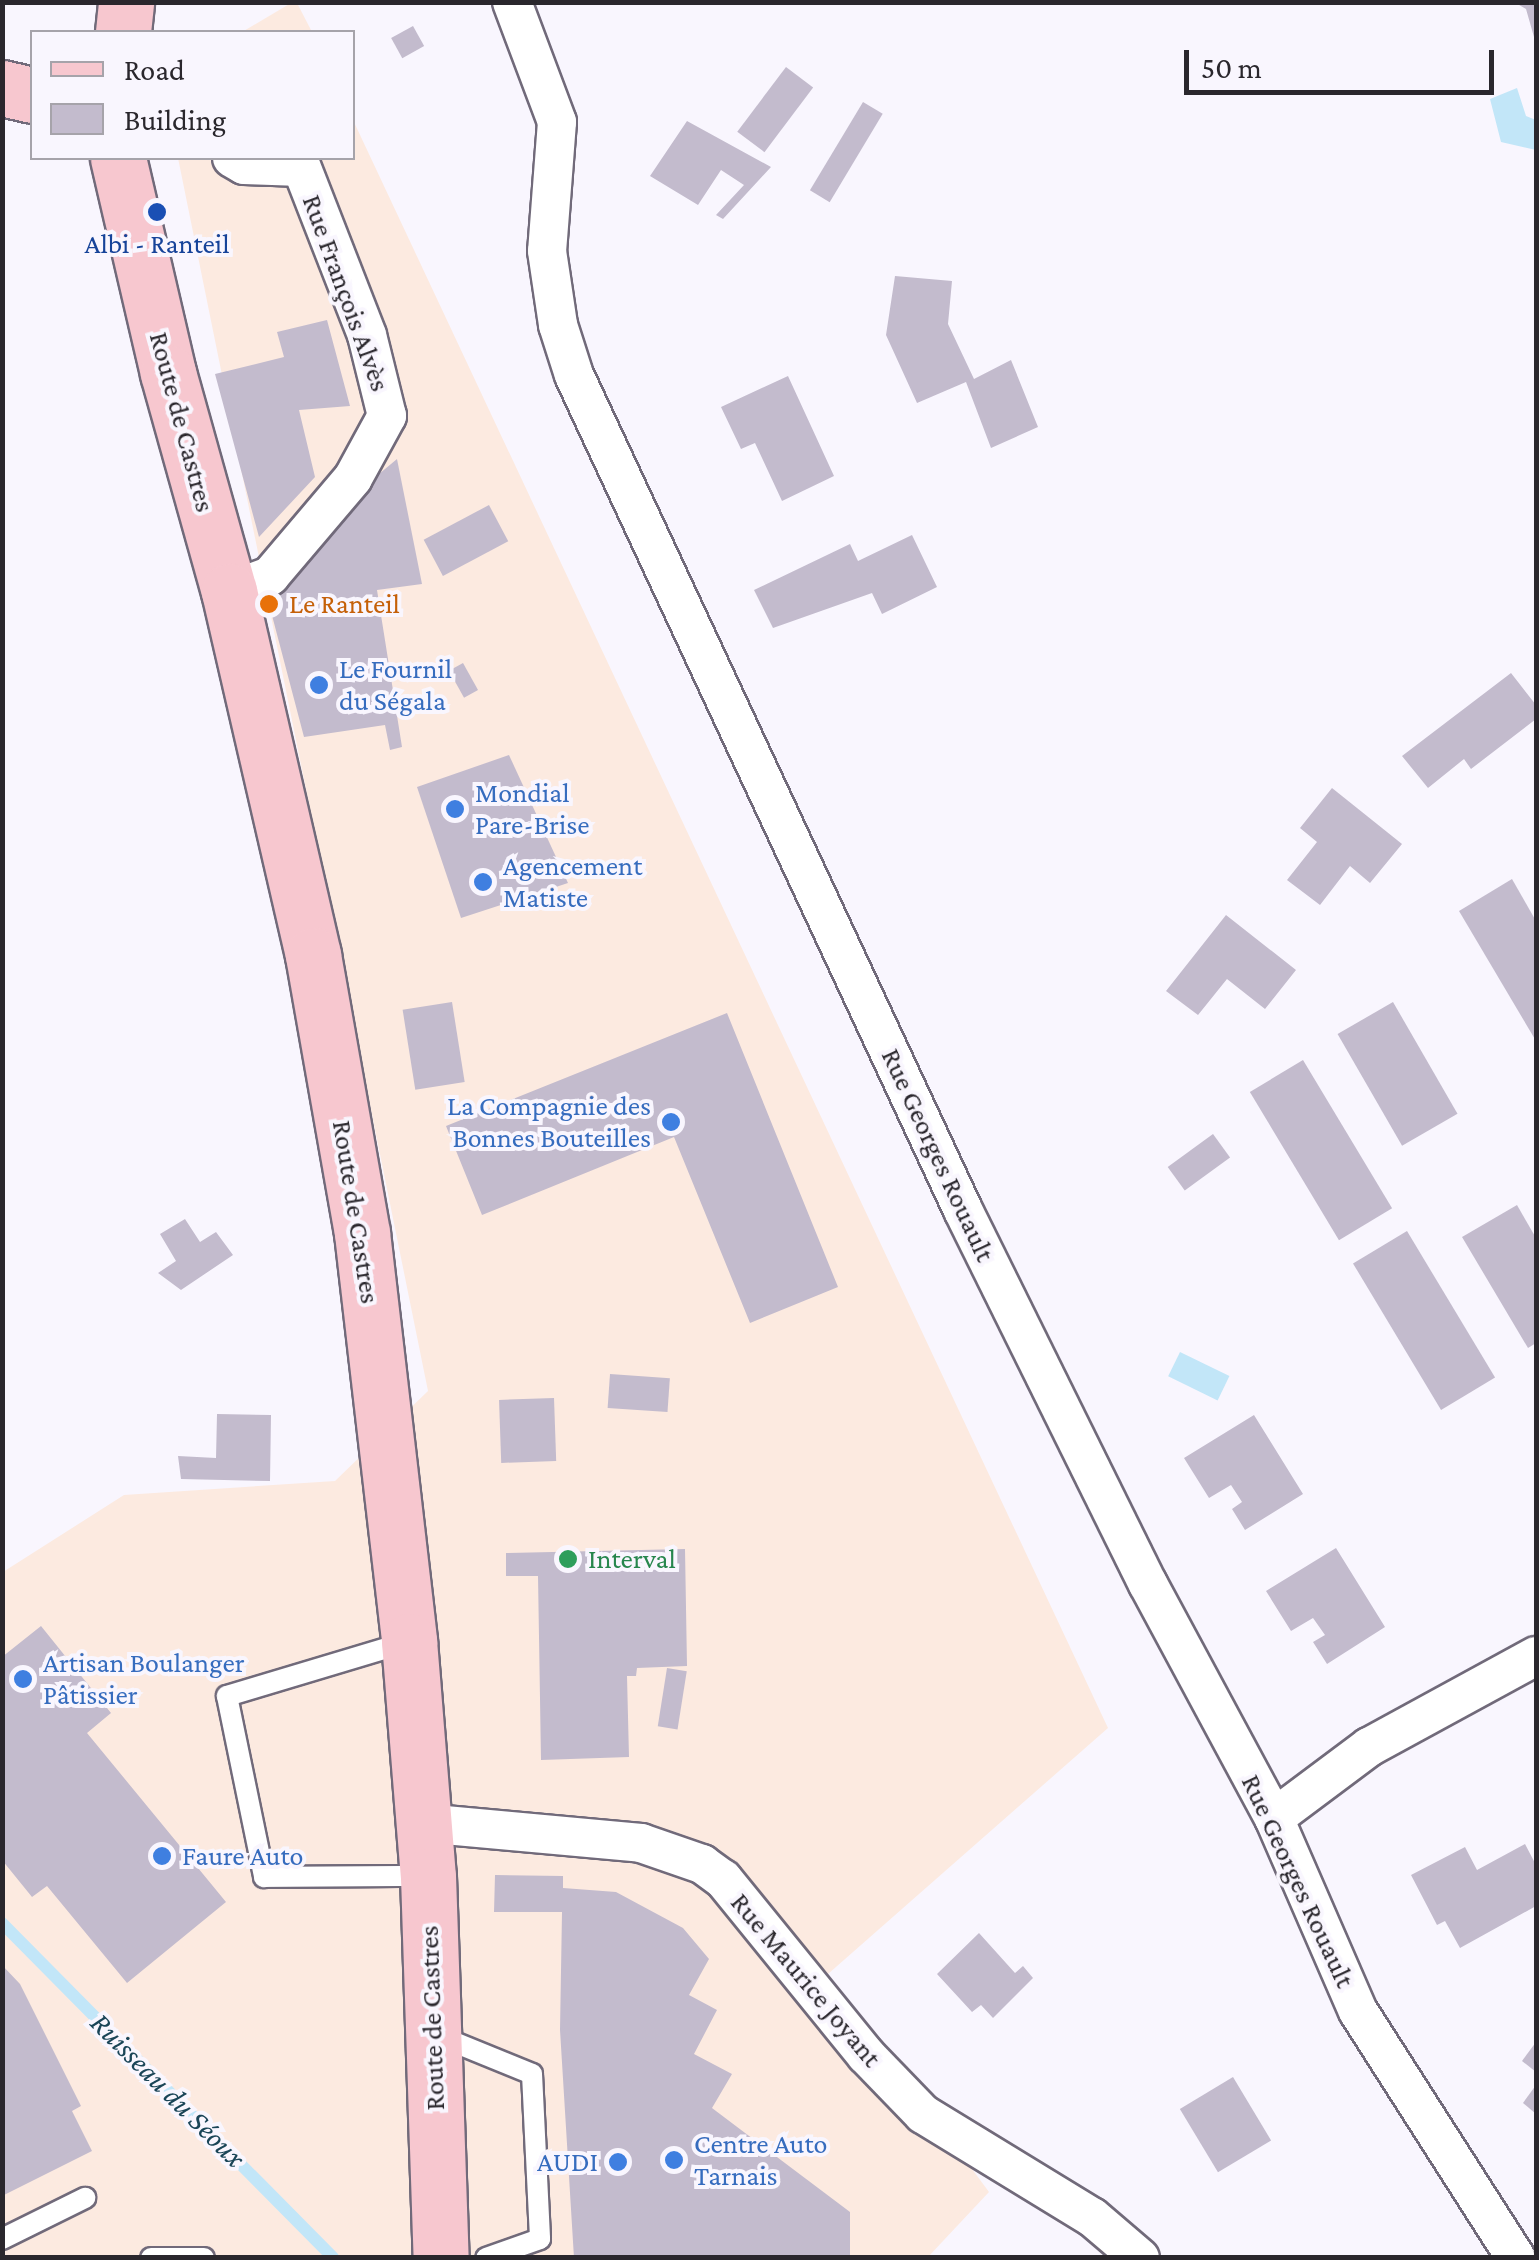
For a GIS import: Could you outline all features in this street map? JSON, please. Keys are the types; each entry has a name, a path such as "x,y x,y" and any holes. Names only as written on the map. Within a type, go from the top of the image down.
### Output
{"main road":[{"path":"2,88 30,95"},
{"name":"Route de Castres","path":"112,168 229,591 313,955 362,1233 409,1641 428,1876 442,2258"}],"street":[{"name":"Rue Georges Rouault","path":"512,2 557,122 547,251 558,325 574,375 963,1210 1148,1584 1274,1818 1358,2011 1516,2258"},
{"name":"Rue François Alvès","path":"229,591 270,576 353,478 387,416 367,335 299,162 244,165 235,160"},
{"path":"1274,1818 1369,1747 1536,1656"},
{"name":"Rue Maurice Joyant","path":"423,1823 641,1843 702,1864 723,1880 866,2056 923,2114 1092,2217 1140,2258"}],"lane":[{"path":"409,1641 227,1696 264,1877 428,1876"},
{"path":"432,2033 532,2074 541,2248 486,2258"},
{"path":"2,2239 85,2198"},
{"path":"151,2258 204,2258"}],"shaded area":[{"path":"297,3 311,30 245,30"},
{"path":"355,124 1108,1728 828,1974 989,2192 928,2257 3,2258 3,1572 124,1495 335,1481 428,1391 178,160 355,160"}],"water":[{"path":"1517,88 1526,116 1536,120 1536,150 1501,142 1490,99"},
{"path":"1180,1352 1229,1376 1218,1400 1168,1376"}],"building":[{"path":"1514,2 1536,2 1536,44 1526,9"},
{"path":"413,26 424,46 402,58 391,38"},
{"path":"786,67 813,87 764,152 737,132"},
{"path":"863,102 883,114 830,202 810,190"},
{"path":"687,121 771,167 723,219 716,215 744,185 721,170 698,205 650,176"},
{"path":"895,276 952,281 948,324 974,379 1011,360 1038,427 991,448 966,382 917,403 886,335"},
{"path":"327,320 350,406 299,410 315,477 259,537 215,374 284,357 277,332"},
{"path":"788,376 834,476 782,501 755,443 741,449 721,407"},
{"path":"397,459 422,584 377,590 402,747 390,750 385,725 304,737 269,604 361,489"},
{"path":"489,505 508,541 443,576 424,540"},
{"path":"912,535 937,587 882,614 872,593 773,628 754,590 850,544 858,561"},
{"path":"463,663 478,690 464,698 449,671"},
{"path":"1511,673 1536,705 1536,719 1471,769 1464,759 1428,788 1402,756"},
{"path":"509,755 568,883 461,918 417,787"},
{"path":"1332,788 1402,844 1370,883 1350,866 1320,905 1287,880 1317,842 1300,828"},
{"path":"1512,879 1536,921 1536,1041 1459,911"},
{"path":"1226,915 1296,970 1265,1009 1227,979 1198,1015 1166,991"},
{"path":"452,1002 465,1082 415,1090 403,1010"},
{"path":"1393,1002 1458,1114 1402,1146 1338,1034"},
{"path":"727,1013 838,1287 750,1323 674,1137 482,1215 446,1126"},
{"path":"1303,1060 1392,1208 1339,1240 1250,1092"},
{"path":"1213,1134 1230,1157 1185,1190 1168,1167"},
{"path":"1517,1205 1536,1238 1536,1343 1528,1348 1462,1237"},
{"path":"185,1219 200,1242 216,1232 233,1255 181,1290 158,1273 176,1261 160,1234"},
{"path":"1407,1231 1495,1378 1441,1410 1353,1263"},
{"path":"610,1374 670,1378 667,1412 608,1408"},
{"path":"554,1398 556,1461 501,1463 499,1400"},
{"path":"217,1414 271,1415 270,1481 181,1479 178,1456 216,1458"},
{"path":"1254,1415 1303,1494 1245,1530 1232,1509 1242,1502 1231,1485 1209,1498 1184,1458"},
{"path":"1336,1548 1385,1627 1327,1664 1313,1642 1325,1635 1313,1618 1291,1631 1266,1591"},
{"path":"685,1549 687,1666 637,1668 636,1676 627,1676 629,1757 541,1760 538,1576 506,1576 506,1553"},
{"path":"41,1626 111,1713 87,1733 226,1902 127,1983 47,1886 32,1897 2,1860 2,1657"},
{"path":"667,1668 687,1671 678,1729 658,1726"},
{"path":"1525,1844 1536,1865 1536,1906 1460,1948 1445,1921 1437,1925 1411,1875 1465,1847 1477,1870"},
{"name":"Centre Auto Tarnais","path":"495,1875 563,1876 563,1888 616,1892 683,1928 709,1959 689,1995 717,2010 694,2054 732,2074 712,2108 850,2212 850,2258 574,2258 560,2030 562,1912 494,1912"},
{"path":"979,1933 1015,1973 1023,1966 1033,1978 993,2018 981,2005 972,2012 937,1974"},
{"path":"2,1965 20,1984 81,2106 72,2111 92,2151 2,2196"},
{"path":"1536,2042 1536,2072 1522,2061"},
{"path":"1233,2077 1271,2140 1218,2172 1180,2109"},
{"path":"1536,2085 1536,2114 1523,2103"}],"waterway":[{"name":"Ruisseau du Séoux","path":"2,1923 333,2258"}],"place":[{"name":"Albi - Ranteil","path":"157,212"},
{"name":"Le Ranteil","path":"269,604"},
{"name":"Le Fournil du Ségala","path":"319,685"},
{"name":"Mondial Pare-Brise","path":"455,809"},
{"name":"Agencement Matiste","path":"483,882"},
{"name":"La Compagnie des Bonnes Bouteilles","path":"671,1122"},
{"name":"Interval","path":"568,1559"},
{"name":"Artisan Boulanger Pâtissier","path":"23,1679"},
{"name":"Faure Auto","path":"162,1856"},
{"name":"Centre Auto Tarnais","path":"674,2160"},
{"name":"AUDI","path":"618,2162"}]}
